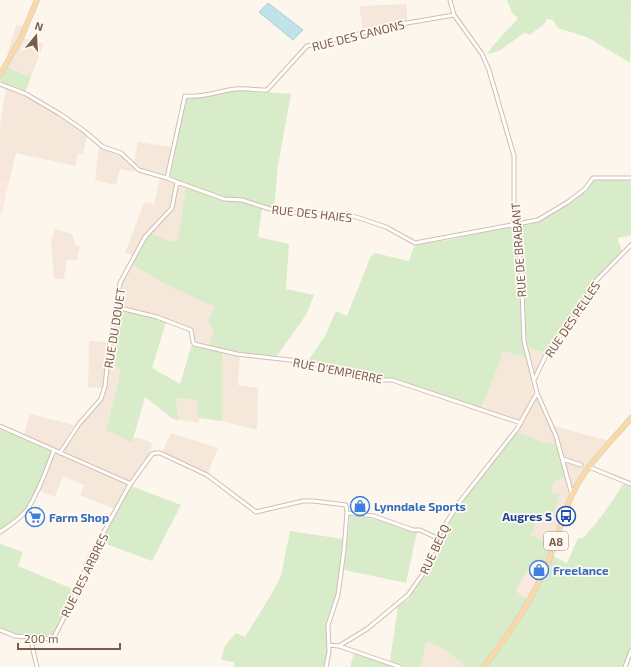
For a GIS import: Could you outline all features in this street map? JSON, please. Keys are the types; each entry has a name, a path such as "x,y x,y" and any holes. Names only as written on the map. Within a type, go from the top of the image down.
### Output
{"main road":[{"path":"0,75 21,38 37,0"},
{"name":"A8","path":"484,667 501,644 540,581 572,495 589,467 631,418"}],"street":[{"name":"RUE DE BRABANT","path":"450,0 454,15 482,54 489,70 514,156 514,224 521,265 524,341 536,393 556,436 572,495"},
{"name":"RUE DES CANONS","path":"167,178 185,96 194,97 236,89 267,90 307,46 401,24 454,15"},
{"name":"RUE DES HAIES","path":"0,84 26,94 60,114 83,130 103,147 121,153 139,170 167,178 224,199 242,200 270,209 306,214 347,214 386,227 415,244 538,220 568,202 585,188 593,178 631,178"},
{"name":"RUE DU DOUET","path":"60,453 79,424 101,399 105,386 120,283 145,237 172,208 177,182"},
{"name":"RUE DES PELLES","path":"534,380 548,351 555,341 570,326 580,311 591,286 631,245"},
{"name":"RUE D'EMPIERRE","path":"116,307 157,318 191,330 192,342 194,344 237,354 306,362 373,380 392,380 521,423"},
{"name":"RUE BECQ","path":"339,646 367,629 408,595 426,571 437,538 458,504 517,429 536,393"},
{"path":"0,426 131,484 152,454 156,452 207,475 256,512 313,501 346,505 347,513 340,582 328,625 329,645 326,667"},
{"path":"0,532 26,510 44,477 54,450"},
{"path":"563,459 581,465"},
{"path":"589,467 631,484"},
{"name":"RUE DES ARBRES","path":"0,630 15,636 53,639 81,584 86,566 131,484"},
{"path":"347,513 374,516 413,530 420,530 437,538"},
{"path":"30,637 37,667"},
{"path":"329,645 339,646 400,667"},
{"path":"625,667 631,651"}],"shaded area":[{"path":"407,4 407,22 363,32 359,6"},
{"path":"16,25 24,26 19,38 9,55 7,55"},
{"path":"23,38 44,44 31,77 7,67"},
{"path":"6,88 25,95 66,120 87,136 83,155 78,154 75,166 16,153 9,182 0,180 0,126"},
{"path":"138,142 172,147 166,174 142,168 134,163"},
{"path":"99,146 103,149 121,154 136,171 134,172 120,169 116,185 95,180"},
{"path":"160,177 174,183 175,186 170,207 144,237 133,256 125,253 143,205 145,202 154,204"},
{"path":"0,180 9,182 1,215 0,215"},
{"path":"178,185 186,187 177,242 167,240 151,233 173,208"},
{"path":"55,229 72,234 75,245 80,246 77,261 67,259 64,279 54,278 51,242"},
{"path":"132,265 171,287 215,307 208,320 213,331 208,345 194,341 192,329 146,312 118,305 122,283"},
{"path":"89,341 108,342 106,364 119,367 120,373 106,430 132,443 134,438 140,438 152,443 150,454 142,468 130,481 63,451 75,432 102,399 105,389 88,387"},
{"path":"528,348 547,353 537,373 535,373"},
{"path":"503,351 527,358 534,384 532,399 520,421 481,408"},
{"path":"222,352 240,356 238,385 258,388 257,430 222,421"},
{"path":"535,397 537,398 545,414 557,444 543,442 517,432"},
{"path":"177,398 198,400 199,423 179,420 176,401"},
{"path":"30,414 74,425 59,450 24,435"},
{"path":"554,426 609,441 574,489 572,489"},
{"path":"171,433 218,448 208,473 162,452"},
{"path":"57,453 128,485 115,509 80,495 84,485 63,476 55,497 39,491 53,458"},
{"path":"566,477 569,499 553,545 531,535 540,515 551,519 559,494 551,492 554,481"},
{"path":"533,560 545,566 528,600 516,591"},
{"path":"426,642 438,644 443,647 466,667 421,667"}],"green space":[{"path":"507,0 631,0 630,63 589,38 558,28 553,20 547,19 544,24 530,35 524,33 499,51 487,54 518,18 512,13"},
{"path":"7,67 31,77 25,93 1,83 0,78"},
{"path":"238,90 291,94 278,166 274,208 241,198 227,198 220,196 179,182 170,176 186,99 206,97"},
{"path":"594,179 631,179 631,235 617,238 623,253 589,287 579,309 570,323 551,345 547,353 528,348 523,266 516,226 538,222 557,211 586,191"},
{"path":"186,187 228,201 242,201 262,208 258,237 289,244 286,289 314,295 306,315 276,357 225,350 208,346 213,331 208,320 215,307 171,287 132,265 147,237 151,233 167,240 177,242"},
{"path":"512,226 514,228 520,276 522,335 527,358 503,351 481,408 390,378 374,378 308,361 325,336 336,311 347,316 371,256 375,253 409,261 416,245 453,239"},
{"path":"118,309 166,322 152,368 180,384 192,344 222,352 222,421 198,418 197,400 177,398 176,401 179,420 173,419 145,397 132,443 106,430 120,373 119,367 109,365"},
{"path":"0,427 52,451 36,493 31,501 20,515 0,530"},
{"path":"517,432 543,442 557,444 566,477 554,481 551,492 560,494 552,519 540,515 531,535 553,545 545,566 533,561 516,591 528,600 481,667 466,667 443,648 426,642 421,667 405,667 390,661 398,606 408,600 427,572 439,538 463,500"},
{"path":"624,483 631,486 631,646 623,667 487,667 533,600 553,556 567,563 578,538 583,538 594,525"},
{"path":"131,486 181,505 152,561 101,542"},
{"path":"350,516 379,520 403,529 417,532 406,583 344,570"},
{"path":"290,531 343,539 337,595 326,622 328,649 324,667 234,667 234,662 221,660 225,646 236,633 245,637 271,595 281,576"},
{"path":"0,544 23,552 18,566 75,590 52,637 15,635 0,629"},
{"path":"354,653 397,667 350,667"}],"water":[{"path":"268,3 303,30 293,40 259,12"}],"place":[{"name":"Lynndale Sports","path":"360,506"},
{"name":"Augres S","path":"566,516"},
{"name":"Farm Shop","path":"35,517"},
{"name":"Freelance","path":"539,570"}]}
